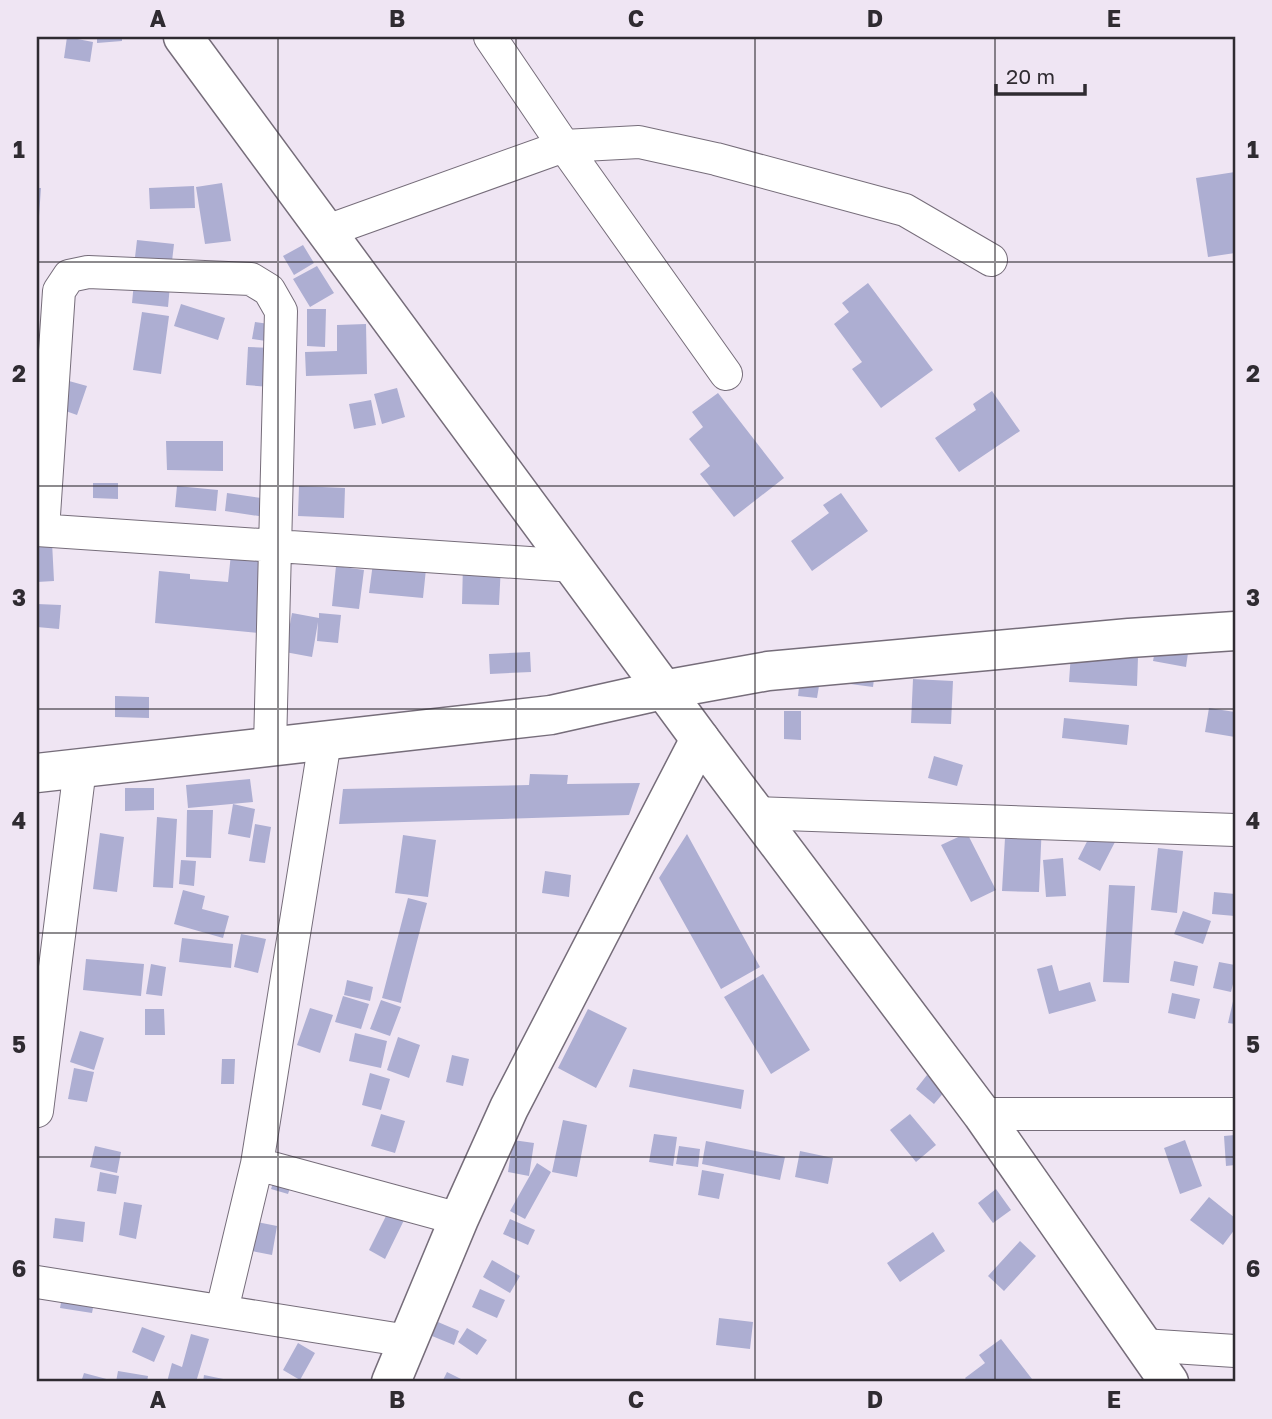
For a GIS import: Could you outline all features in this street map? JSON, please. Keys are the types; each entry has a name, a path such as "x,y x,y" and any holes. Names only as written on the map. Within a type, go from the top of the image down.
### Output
{"street":[{"path":"183,37 663,690 982,1114 1169,1382"},
{"path":"490,37 726,374"},
{"path":"327,231 564,146 639,142 728,162 905,210 991,260"},
{"path":"270,746 276,546 281,311 269,290 251,279 88,272 69,276 59,290 40,530 276,546 574,566"},
{"path":"37,773 551,715 663,690 768,671 1235,631"},
{"path":"391,1382 509,1108 700,738"},
{"path":"222,1310 257,1164 325,741"},
{"path":"37,1111 80,768"},
{"path":"755,813 1235,830"},
{"path":"982,1114 1235,1114"},
{"path":"257,1164 459,1219"},
{"path":"37,1282 408,1341"},
{"path":"1142,1345 1235,1351"}],"building":[{"path":"67,37 93,42 90,62 64,58"},
{"path":"97,37 122,37 122,41 97,43"},
{"path":"1235,172 1235,253 1208,257 1196,178"},
{"path":"222,183 231,241 205,244 196,187"},
{"path":"194,186 195,208 150,209 149,188"},
{"path":"37,188 41,188 39,216 37,216"},
{"path":"137,240 174,244 171,270 134,266"},
{"path":"303,245 314,263 294,275 283,256"},
{"path":"317,266 334,293 310,307 293,279"},
{"path":"134,282 170,285 168,307 132,303"},
{"path":"868,283 933,370 881,408 852,369 862,362 834,324 849,312 842,303"},
{"path":"181,304 225,318 218,340 174,326"},
{"path":"307,309 326,309 325,347 307,346"},
{"path":"142,312 169,316 161,374 133,370"},
{"path":"255,322 276,325 273,342 252,339"},
{"path":"366,324 367,374 306,376 305,352 337,351 337,325"},
{"path":"248,347 272,348 270,387 246,385"},
{"path":"69,381 87,386 77,415 60,409"},
{"path":"397,388 405,417 382,424 374,394"},
{"path":"992,391 1020,431 959,472 935,438 976,410 973,404"},
{"path":"718,393 784,478 734,517 700,474 710,466 689,439 703,427 692,412"},
{"path":"371,400 376,425 354,429 349,404"},
{"path":"166,441 223,441 223,471 167,470"},
{"path":"93,483 118,483 118,499 93,498"},
{"path":"177,486 218,490 216,511 175,507"},
{"path":"299,486 345,488 344,518 298,516"},
{"path":"227,493 268,499 265,517 225,511"},
{"path":"841,493 868,531 812,571 791,541 829,513 823,505"},
{"path":"37,542 52,542 54,581 37,582"},
{"path":"231,554 265,557 258,633 155,623 159,571 190,574 190,579 228,582"},
{"path":"373,563 426,569 423,598 369,593"},
{"path":"463,564 501,565 499,605 462,604"},
{"path":"336,566 364,570 359,609 332,606"},
{"path":"37,604 61,605 59,629 37,627"},
{"path":"292,613 319,618 319,613 341,615 338,643 317,641 318,622 312,657 285,652"},
{"path":"1157,640 1189,646 1186,667 1153,661"},
{"path":"530,652 531,672 490,674 489,654"},
{"path":"1071,653 1138,657 1137,686 1069,682"},
{"path":"802,662 875,671 873,687 820,680 817,698 798,696"},
{"path":"913,679 953,681 951,724 911,723"},
{"path":"115,696 149,697 149,718 115,717"},
{"path":"1209,708 1235,712 1235,737 1205,732"},
{"path":"784,711 801,711 801,740 784,739"},
{"path":"1064,718 1129,725 1127,745 1062,738"},
{"path":"934,756 963,765 957,786 928,778"},
{"path":"530,774 568,775 567,784 640,783 629,815 339,824 343,789 529,785"},
{"path":"250,779 253,802 188,808 186,785"},
{"path":"125,788 154,788 154,810 125,811"},
{"path":"233,804 255,809 250,838 228,834"},
{"path":"187,810 213,810 211,858 186,857"},
{"path":"157,817 177,819 173,888 153,887"},
{"path":"1042,823 1039,892 1002,891 1005,838"},
{"path":"255,824 271,827 265,863 249,861"},
{"path":"1094,828 1116,840 1100,871 1078,859"},
{"path":"100,833 124,837 117,892 93,889"},
{"path":"967,833 996,890 971,902 941,845"},
{"path":"687,834 760,967 721,989 659,878"},
{"path":"403,835 436,840 428,897 395,893"},
{"path":"1158,848 1183,851 1177,913 1151,910"},
{"path":"1063,858 1066,896 1046,897 1043,860"},
{"path":"181,860 196,861 194,886 179,884"},
{"path":"545,871 571,875 569,897 542,893"},
{"path":"1109,885 1135,886 1129,983 1103,982"},
{"path":"183,890 205,896 202,909 229,916 223,938 174,924"},
{"path":"1214,892 1235,894 1235,916 1212,914"},
{"path":"408,898 427,903 401,1003 382,998"},
{"path":"1183,911 1211,921 1203,944 1174,934"},
{"path":"241,934 266,939 258,973 234,967"},
{"path":"182,938 233,944 231,968 179,962"},
{"path":"86,959 144,964 141,996 83,990"},
{"path":"1174,961 1198,966 1194,986 1170,981"},
{"path":"1219,962 1235,965 1231,992 1213,988"},
{"path":"151,964 166,967 162,996 146,994"},
{"path":"1052,965 1059,991 1090,982 1096,1001 1049,1014 1037,969"},
{"path":"763,974 810,1050 771,1074 724,997"},
{"path":"347,980 373,987 370,1001 344,995"},
{"path":"1172,993 1200,999 1195,1019 1168,1013"},
{"path":"343,996 369,1004 361,1029 335,1022"},
{"path":"1235,997 1235,1024 1228,1023"},
{"path":"381,1000 401,1007 390,1036 370,1029"},
{"path":"310,1008 333,1015 320,1053 297,1045"},
{"path":"145,1009 164,1009 165,1035 145,1035"},
{"path":"588,1009 627,1028 596,1088 558,1068"},
{"path":"80,1031 104,1038 94,1070 70,1062"},
{"path":"355,1033 387,1041 381,1068 349,1061"},
{"path":"398,1037 420,1045 409,1078 387,1070"},
{"path":"452,1055 469,1059 463,1086 446,1082"},
{"path":"222,1059 235,1059 234,1084 221,1084"},
{"path":"74,1068 94,1072 87,1102 68,1099"},
{"path":"633,1069 744,1090 741,1109 629,1087"},
{"path":"370,1073 390,1079 381,1110 362,1105"},
{"path":"927,1075 946,1090 934,1104 916,1089"},
{"path":"381,1114 405,1121 395,1153 371,1146"},
{"path":"910,1114 936,1145 916,1162 890,1130"},
{"path":"563,1120 587,1125 577,1177 552,1172"},
{"path":"654,1134 677,1137 673,1166 649,1162"},
{"path":"1235,1135 1235,1165 1226,1166 1224,1136"},
{"path":"513,1140 534,1143 529,1176 508,1172"},
{"path":"1185,1140 1202,1186 1180,1194 1164,1148"},
{"path":"706,1141 785,1157 780,1180 702,1164"},
{"path":"95,1146 121,1152 117,1173 90,1167"},
{"path":"679,1146 700,1149 698,1167 676,1164"},
{"path":"800,1151 833,1158 828,1184 795,1177"},
{"path":"537,1163 551,1172 525,1219 510,1211"},
{"path":"702,1170 724,1174 719,1199 698,1195"},
{"path":"277,1171 294,1176 288,1194 271,1189"},
{"path":"100,1172 119,1176 116,1194 97,1191"},
{"path":"996,1189 1011,1210 993,1223 978,1203"},
{"path":"1209,1197 1235,1218 1235,1229 1223,1245 1190,1220"},
{"path":"124,1202 142,1205 136,1239 119,1235"},
{"path":"392,1204 408,1212 385,1259 369,1250"},
{"path":"55,1218 85,1222 83,1242 53,1238"},
{"path":"510,1219 535,1230 528,1245 503,1234"},
{"path":"257,1222 277,1226 272,1255 252,1251"},
{"path":"933,1232 945,1251 900,1282 887,1263"},
{"path":"1020,1241 1036,1256 1004,1291 988,1276"},
{"path":"492,1260 520,1276 510,1293 483,1277"},
{"path":"64,1286 96,1292 92,1313 60,1308"},
{"path":"480,1289 505,1300 497,1318 472,1307"},
{"path":"719,1318 753,1322 750,1349 716,1345"},
{"path":"438,1322 459,1331 454,1345 432,1336"},
{"path":"142,1327 165,1336 154,1362 132,1352"},
{"path":"467,1328 487,1340 477,1355 458,1342"},
{"path":"191,1334 209,1339 196,1382 167,1382 172,1363 182,1367"},
{"path":"1001,1339 1032,1379 1027,1382 968,1382 965,1378 985,1363 979,1355"},
{"path":"298,1343 315,1353 300,1380 283,1370"},
{"path":"118,1371 148,1376 147,1382 116,1382"},
{"path":"447,1372 467,1382 442,1382"},
{"path":"84,1373 114,1381 114,1382 81,1382"},
{"path":"204,1375 233,1381 233,1382 203,1382"}]}
